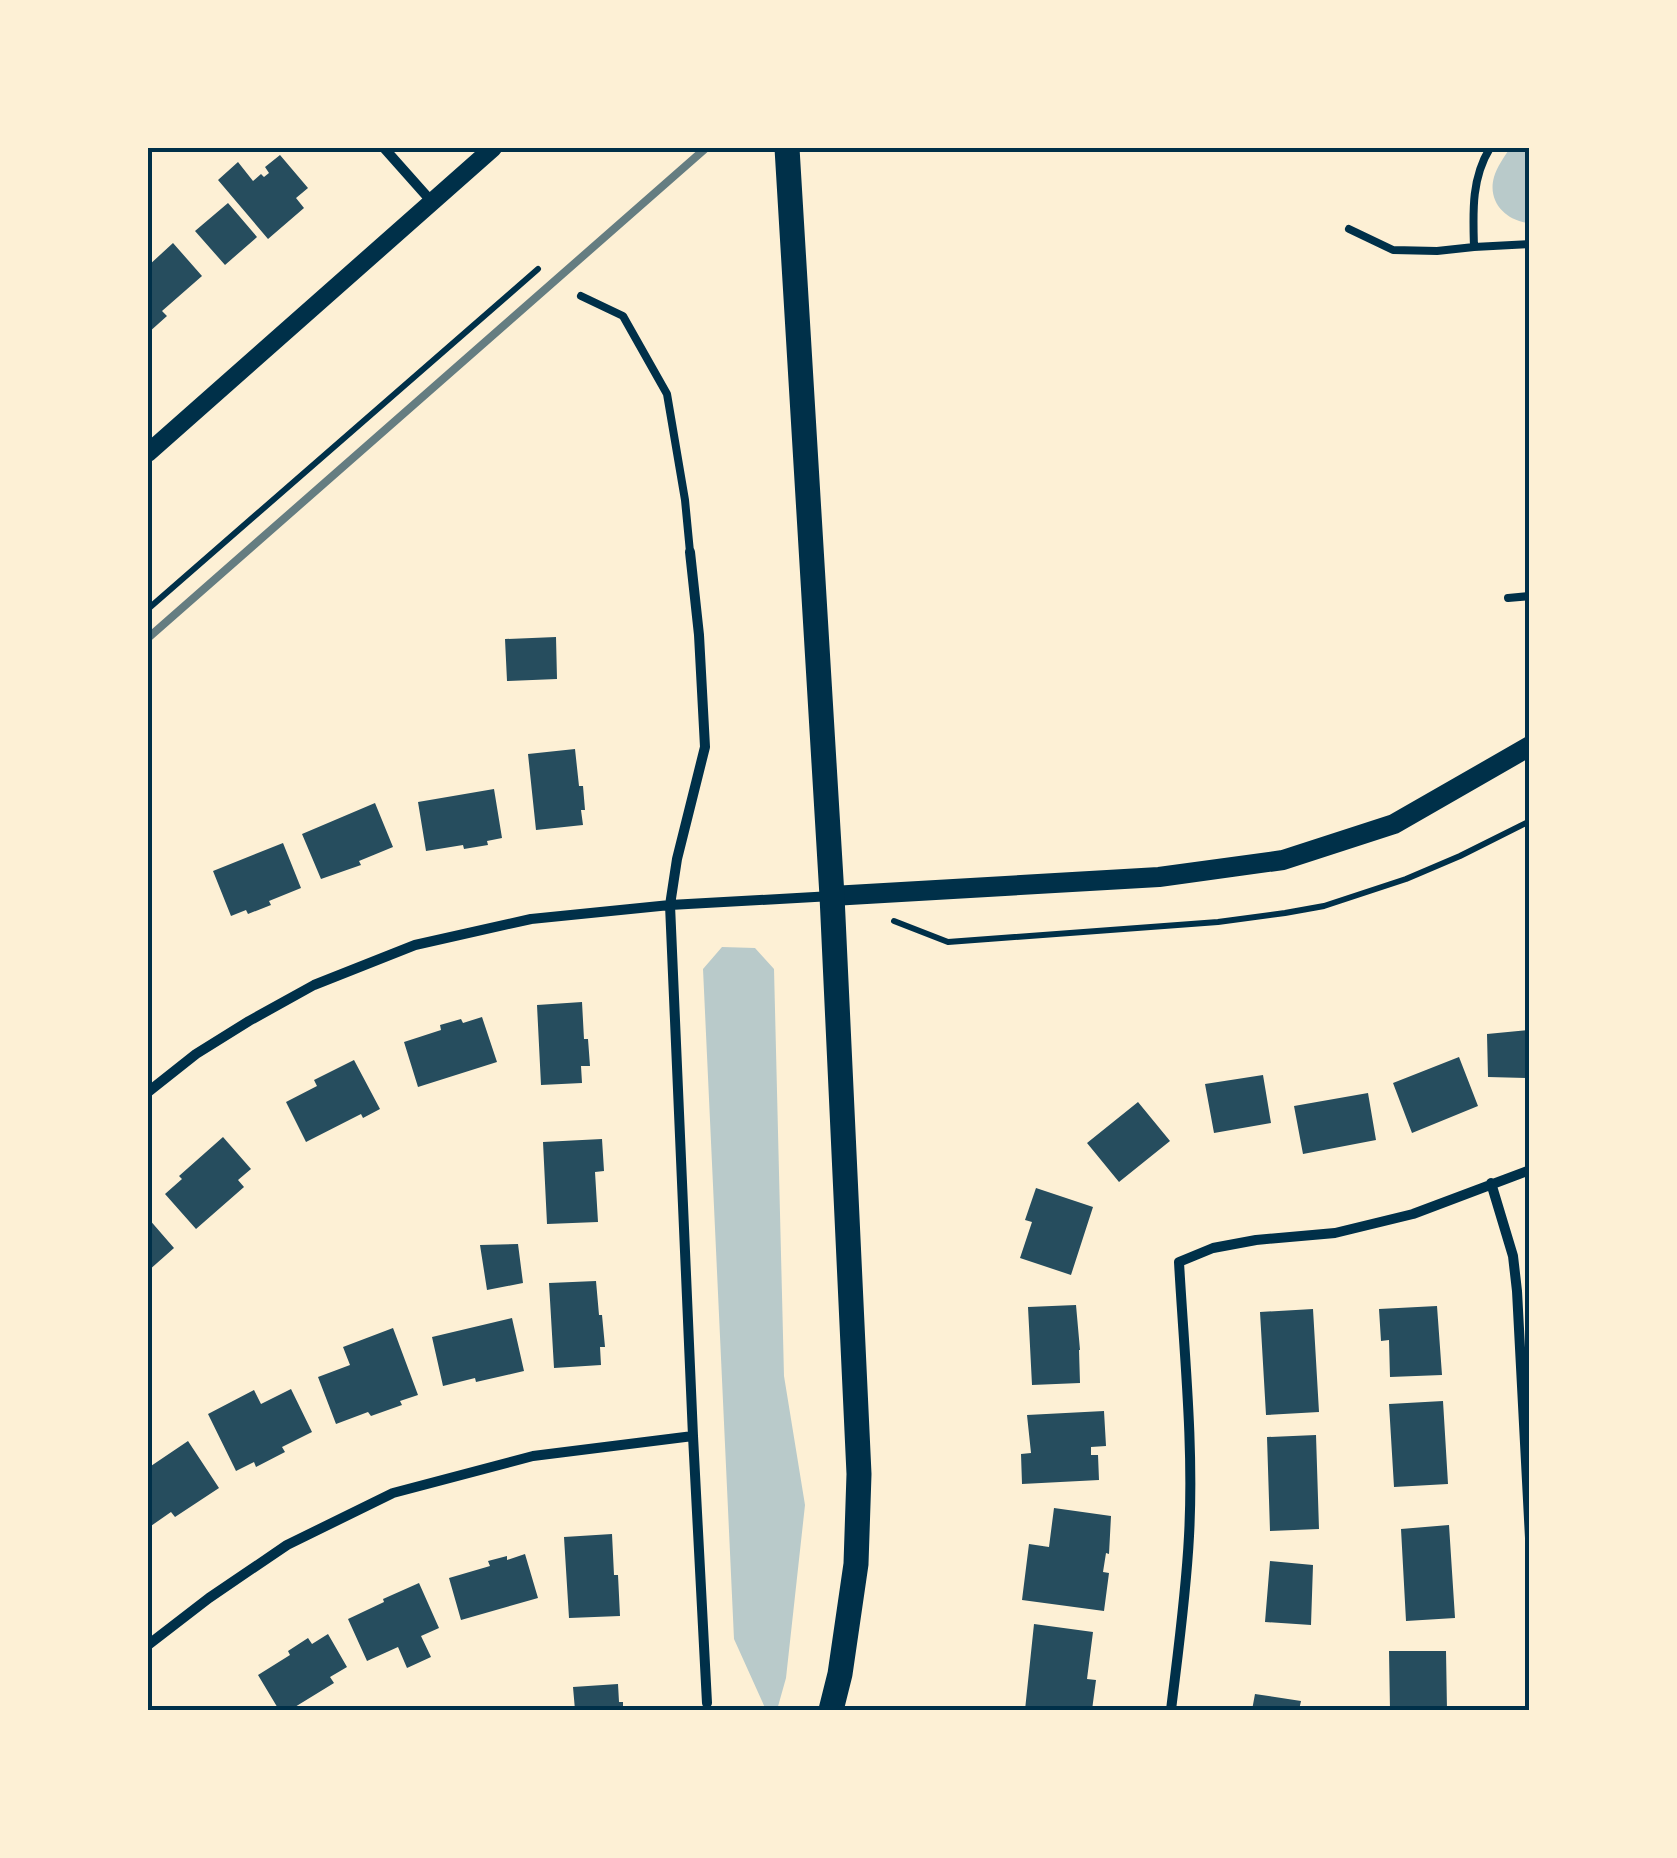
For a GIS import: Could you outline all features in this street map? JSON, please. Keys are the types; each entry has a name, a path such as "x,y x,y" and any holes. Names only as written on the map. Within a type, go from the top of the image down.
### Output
{"main road":[{"path":"787,148 832,896 859,1474 856,1564 840,1674 830,1710"},
{"path":"832,896 1159,877 1283,860 1394,824 1530,746"}],"street":[{"path":"384,148 432,202"},
{"path":"148,453 493,148"},
{"path":"690,552 705,747 677,859 670,905 707,1703"},
{"path":"148,1092 196,1054 282,1003 415,945 531,918 832,896"},
{"path":"1171,1710 1190,1533 1179,1262 1213,1248 1336,1233 1398,1218 1530,1170"},
{"path":"1491,1183 1513,1256 1518,1291 1530,1538"},
{"path":"148,1645 208,1598 288,1545 393,1493 533,1456 693,1436"}],"lane":[{"path":"1474,248 1472,200 1490,148"},
{"path":"1348,229 1393,250 1530,244"},
{"path":"581,296 623,316 667,394 690,552"},
{"path":"1508,598 1530,596"}],"path":[{"path":"148,609 538,268"},
{"path":"948,942 1218,922 1324,906 1406,880 1530,821"}],"shaded area":[{"path":"1510,148 1529,148 1529,223 1506,214 1493,194 1495,173"},
{"path":"722,947 755,948 774,969 784,1376 805,1505 786,1678 777,1710 766,1710 734,1639 703,969"}],"building":[{"path":"280,155 308,188 296,198 304,208 268,239 218,180 238,162 253,181 261,174 264,177 269,173 265,167"},
{"path":"228,203 257,237 225,265 195,231"},
{"path":"173,243 202,276 162,311 167,316 148,333 148,266"},
{"path":"556,637 557,679 507,681 505,639"},
{"path":"575,749 579,786 583,786 583,825 536,830 528,754"},
{"path":"494,789 502,838 487,841 488,845 426,851 418,802"},
{"path":"375,803 393,847 359,861 361,865 321,879 302,834"},
{"path":"283,843 301,888 269,901 271,905 231,916 213,871"},
{"path":"582,1002 590,1066 581,1066 582,1083 541,1085 537,1005"},
{"path":"482,1017 497,1062 418,1087 404,1042 441,1030 440,1025"},
{"path":"1530,1030 1530,1078 1488,1077 1487,1034"},
{"path":"1459,1057 1478,1106 1412,1133 1393,1083"},
{"path":"354,1060 380,1109 363,1118 361,1114 306,1142 286,1102 317,1086 314,1080"},
{"path":"1263,1075 1271,1123 1214,1133 1205,1084"},
{"path":"1368,1093 1376,1140 1303,1154 1294,1106"},
{"path":"1138,1102 1170,1141 1119,1182 1087,1143"},
{"path":"223,1137 251,1169 238,1180 244,1187 196,1229 165,1194 182,1179 179,1176"},
{"path":"602,1139 604,1171 595,1172 598,1222 547,1224 543,1142"},
{"path":"1036,1188 1093,1207 1071,1275 1020,1258 1032,1222 1025,1220"},
{"path":"148,1218 174,1248 148,1271"},
{"path":"518,1244 523,1283 487,1290 480,1245"},
{"path":"596,1281 605,1347 600,1347 601,1365 554,1368 549,1283"},
{"path":"1076,1305 1080,1383 1032,1385 1028,1307"},
{"path":"1437,1306 1442,1375 1390,1377 1389,1340 1381,1341 1379,1309"},
{"path":"1313,1309 1319,1412 1266,1415 1260,1312"},
{"path":"512,1318 524,1371 443,1386 432,1337"},
{"path":"393,1328 418,1395 371,1416 368,1412 336,1424 318,1377 350,1365 343,1347"},
{"path":"291,1389 312,1432 282,1447 285,1452 256,1467 254,1462 236,1471 208,1414 254,1390 261,1404"},
{"path":"1443,1401 1448,1484 1394,1487 1389,1404"},
{"path":"1104,1411 1106,1446 1091,1447 1091,1455 1098,1455 1099,1480 1022,1484 1021,1454 1031,1453 1027,1415"},
{"path":"1316,1435 1319,1529 1270,1531 1267,1437"},
{"path":"188,1441 219,1488 175,1517 171,1512 148,1528 148,1468"},
{"path":"1054,1508 1111,1516 1109,1554 1106,1553 1103,1572 1109,1573 1104,1611 1022,1600 1029,1544 1049,1547"},
{"path":"1449,1525 1455,1618 1406,1621 1401,1529"},
{"path":"612,1534 620,1616 569,1618 564,1537"},
{"path":"525,1554 538,1598 461,1620 449,1578 490,1566 488,1561"},
{"path":"1270,1561 1313,1565 1311,1625 1265,1622"},
{"path":"419,1583 439,1628 421,1636 431,1657 407,1668 398,1647 367,1661 348,1619"},
{"path":"1034,1624 1093,1632 1087,1679 1096,1680 1092,1710 1025,1710"},
{"path":"328,1634 347,1667 330,1677 334,1683 290,1710 279,1710 258,1675 308,1638 312,1644"},
{"path":"1389,1651 1446,1651 1447,1710 1390,1710"},
{"path":"618,1684 623,1710 575,1710 573,1687"},
{"path":"1255,1694 1301,1701 1299,1710 1252,1710"}],"railway":[{"path":"148,638 706,148"}]}
